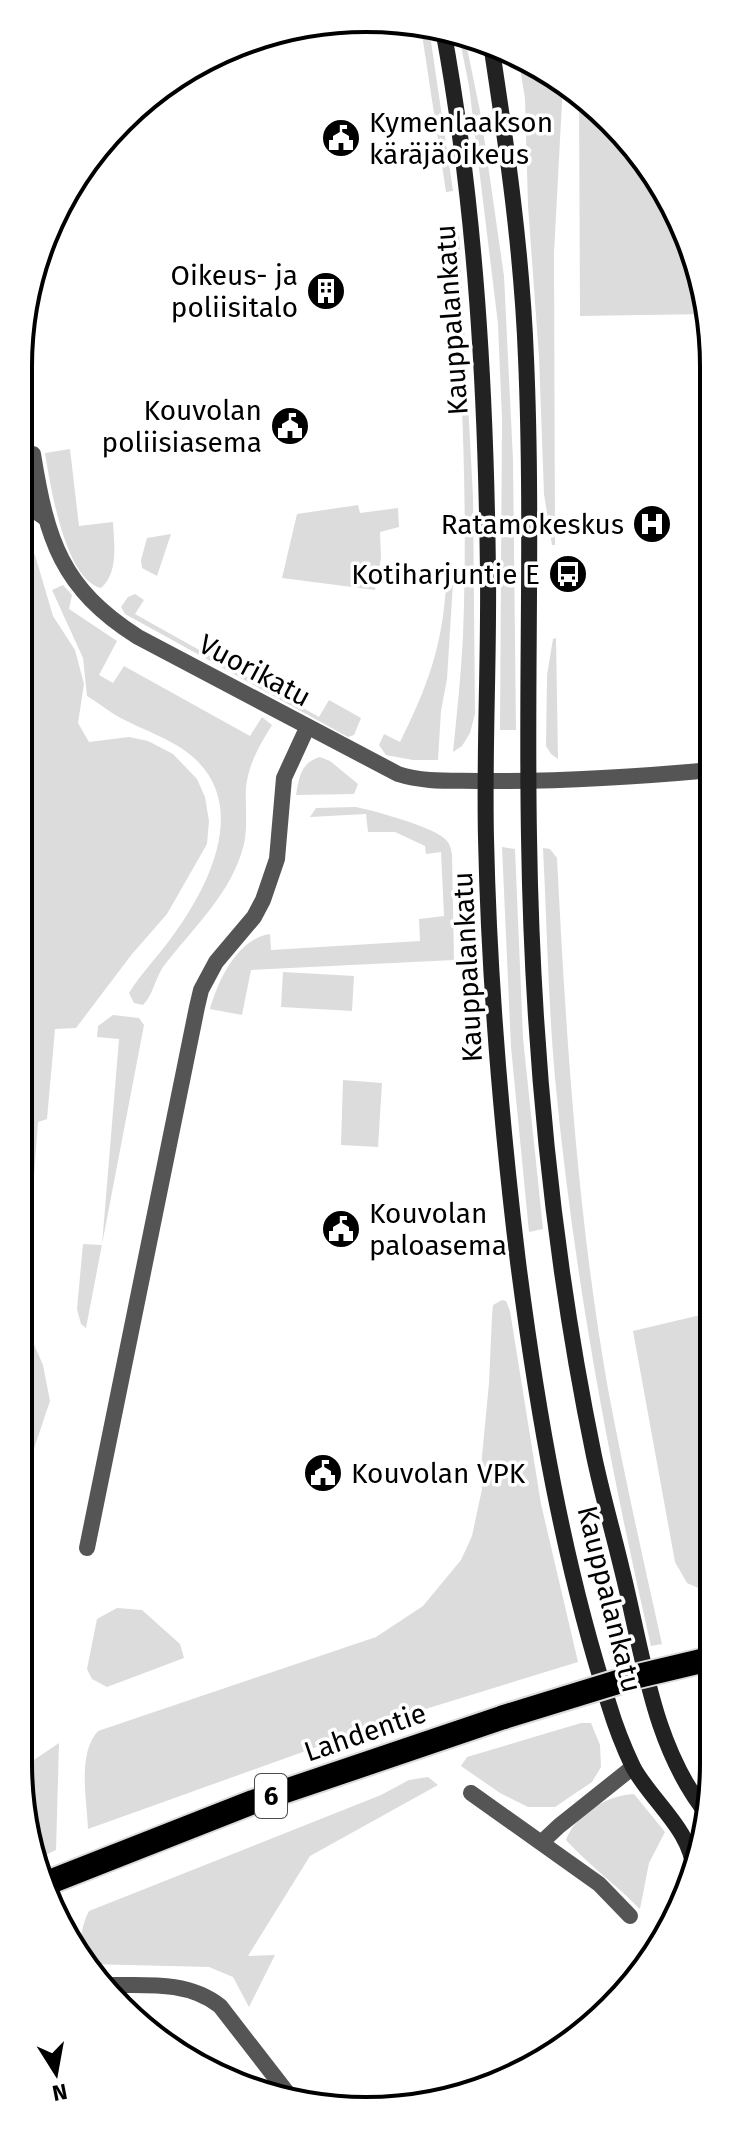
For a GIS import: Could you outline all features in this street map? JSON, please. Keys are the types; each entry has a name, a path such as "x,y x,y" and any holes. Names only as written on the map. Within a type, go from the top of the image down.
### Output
{"highway":[{"name":"Lahdentie","path":"53,1880 253,1802 504,1717 634,1677 700,1661"}],"main road":[{"name":"Kauppalankatu","path":"445,41 471,233 485,439 489,932 508,1171 532,1359 575,1578 610,1708 633,1767 690,1847"},
{"name":"Kauppalankatu","path":"493,57 518,241 526,358 529,783 532,921 542,1096 572,1333 594,1458 656,1715 686,1787 697,1802"}],"street":[{"name":"Vuorikatu","path":"33,454 45,518 64,567 79,588 110,619 307,728 398,774 423,780 529,783 700,771"},
{"path":"32,509 45,518"},
{"path":"87,1548 201,990 216,962 254,917 263,900 277,859 284,778 307,728"},
{"path":"542,1842 633,1767"},
{"path":"471,1793 599,1884 630,1916"},
{"path":"117,1985 173,1987 206,1995 220,2006 282,2087"}],"shaded area":[{"path":"422,37 430,38 453,191 446,192"},
{"path":"461,46 467,48 481,116 504,276 513,460 516,730 500,730 502,419 498,324 469,86"},
{"path":"520,70 562,96 554,253 555,545 552,545 544,494 525,99"},
{"path":"579,109 631,163 666,218 689,280 696,314 580,316"},
{"path":"451,233 459,233 473,497 475,714 470,733 462,746 453,752 463,636 465,535 461,384"},
{"path":"70,449 79,526 113,522 113,566 101,588 88,581 78,568 55,507 45,453"},
{"path":"358,505 360,513 398,508 399,527 380,532 381,558 375,590 282,578 297,514"},
{"path":"171,534 157,576 142,568 147,538"},
{"path":"32,552 53,616 75,650 84,684 78,723 89,742 129,737 148,741 173,754 197,779 205,797 209,821 207,844 167,914 76,1028 55,1029 47,1119 38,1122 32,1202"},
{"path":"453,583 438,760 386,755 379,745 384,734 400,742 426,684 441,627 446,584"},
{"path":"63,585 72,595 69,609 117,641 99,675 113,683 124,666 250,736 262,717 272,725 249,771 245,837 238,862 221,894 163,967 143,1005 134,1003 129,993 174,934 200,893 218,846 221,822 219,799 210,777 193,757 87,696 83,658 52,590"},
{"path":"135,594 144,600 135,614 319,717 329,700 361,718 354,735 348,737 125,614 121,607 128,597"},
{"path":"556,638 558,759 546,746 547,675 553,639"},
{"path":"320,757 330,761 358,784 354,794 296,795 305,767"},
{"path":"356,807 427,829 449,844 452,855 454,960 251,970 242,1015 210,1009 231,963 258,938 270,934 271,950 420,941 419,919 444,916 441,852 426,854 425,846 395,832 368,832 366,814 310,817 316,808"},
{"path":"502,847 515,849 523,1038 543,1229 529,1232 511,1047"},
{"path":"543,848 550,849 557,858 569,1057 588,1257 608,1389 662,1644 651,1646 606,1435 572,1221 553,1049"},
{"path":"283,972 354,976 352,1011 281,1007"},
{"path":"113,1015 139,1018 144,1025 102,1244 119,1039 97,1037 98,1026"},
{"path":"343,1080 382,1083 378,1147 341,1145"},
{"path":"83,1244 102,1245 86,1328 81,1324 77,1309"},
{"path":"506,1301 510,1311 541,1504 578,1662 406,1715 88,1829 85,1764 87,1752 98,1731 376,1637 423,1606 461,1560 472,1536 482,1489 493,1305"},
{"path":"700,1315 700,1589 687,1583 675,1562 633,1331"},
{"path":"32,1340 43,1365 50,1401 32,1454"},
{"path":"117,1608 142,1610 180,1644 184,1658 107,1687 92,1679 87,1669 97,1619"},
{"path":"581,1723 591,1723 600,1745 601,1767 592,1782 555,1807 528,1807 500,1793 461,1766 467,1757"},
{"path":"59,1743 56,1850 45,1855 35,1807 32,1761"},
{"path":"428,1777 438,1785 310,1856 248,1956 275,1955 249,2007 233,1977 209,1967 100,1964 81,1937 89,1911 381,1795 409,1780"},
{"path":"634,1794 665,1832 649,1863 640,1909 566,1840 577,1822 593,1808 613,1798"}],"place":[{"name":"Kymenlaakson käräjäoikeus","path":"341,138"},
{"name":"Oikeus- ja poliisitalo","path":"326,291"},
{"name":"Kouvolan poliisiasema","path":"290,426"},
{"name":"Ratamokeskus","path":"652,524"},
{"name":"Kotiharjuntie E","path":"568,574"},
{"name":"Kouvolan paloasema","path":"341,1229"},
{"name":"Kouvolan VPK","path":"323,1473"}]}
